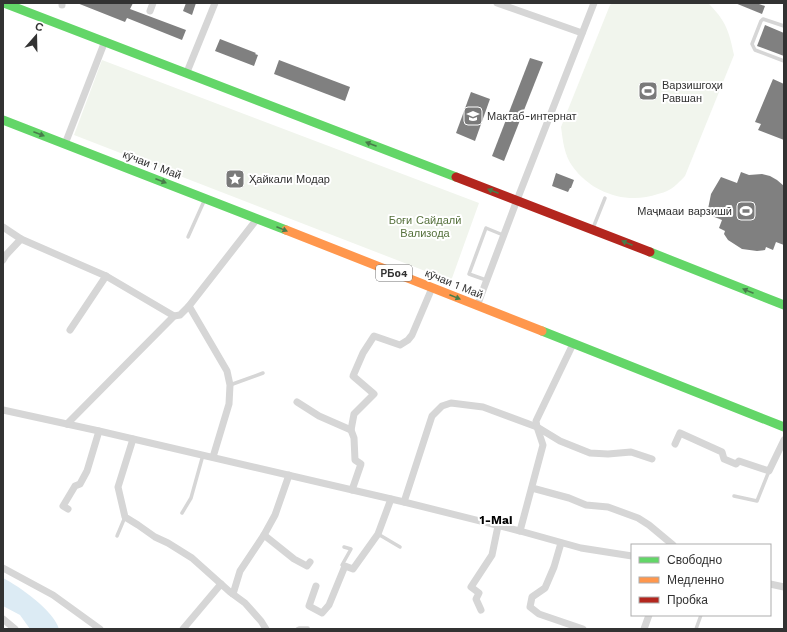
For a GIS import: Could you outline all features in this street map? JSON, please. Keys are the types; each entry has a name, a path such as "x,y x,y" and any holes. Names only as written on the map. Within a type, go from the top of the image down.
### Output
{"main road":[{"path":"4,3 593,229 784,305"},
{"name":"кӯчаи 1 Май","path":"3,120 205,198 784,427"}],"street":[{"path":"150,10 153,3"},
{"path":"187,72 215,3"},
{"path":"497,3 582,33"},
{"path":"477,306 594,3"},
{"path":"65,144 105,41"},
{"path":"67,424 174,316 180,315 190,306 257,219"},
{"path":"3,227 21,239 106,276 174,316"},
{"path":"3,260 21,239"},
{"path":"70,330 106,276"},
{"path":"352,490 361,464 355,460 354,438 351,430 354,414 374,394 353,376 363,353 374,336 400,345 408,340 412,335 432,288"},
{"path":"190,306 227,371 230,385 230,404 212,457"},
{"path":"520,531 543,445 536,421 573,344"},
{"path":"297,402 319,416 351,430"},
{"path":"404,502 432,416 442,406 451,403 483,407 537,427 560,441 590,453 608,454 631,452 652,459"},
{"path":"4,412 99,431 404,502 581,548 631,556"},
{"path":"68,509 63,506 75,486 80,484 87,471 99,431"},
{"path":"675,444 680,433 722,452 724,459 736,464 739,461 769,471 784,440"},
{"path":"133,439 118,487 125,517 155,537 192,558 220,584 245,603 266,629"},
{"path":"232,594 240,571 264,535 275,515 289,475"},
{"path":"532,488 569,498 586,505 608,507 638,518 672,544"},
{"path":"316,586 309,606 322,613 329,604 345,566 353,569 378,534 391,499"},
{"path":"481,610 476,599 478,593 471,587 492,555 498,526"},
{"path":"264,535 294,559 307,566 310,562"},
{"path":"561,543 554,567 545,588 532,597 530,607 539,614 583,629"},
{"path":"3,568 54,595 100,629"},
{"path":"183,629 220,584"},
{"path":"771,584 784,587"},
{"path":"644,629 649,616"},
{"path":"3,619 15,629"}],"lane":[{"path":"784,26 763,19 752,44 752,48 755,50 784,61"},
{"path":"188,237 205,198"},
{"path":"593,229 605,198"},
{"path":"487,281 468,274 486,228 504,235"},
{"path":"230,385 263,373"},
{"path":"182,513 191,498 203,455"},
{"path":"734,496 757,501 769,471"},
{"path":"117,536 125,517"},
{"path":"378,534 400,547"},
{"path":"344,547 351,549 342,565 345,566"},
{"path":"696,629 701,616"},
{"path":"297,629 308,628"}],"green space":[{"path":"613,3 708,3 719,15 726,27 734,55 685,176 668,191 646,197 622,197 600,190 590,184 573,167 563,143 561,127 610,5"},
{"name":"Боғи Сайдалӣ Вализода","path":"102,60 479,203 451,281 74,135"}],"shaded area":[{"path":"3,578 18,587 43,607 56,622 59,629 30,629 20,615 3,606"}],"building":[{"path":"77,3 133,3 130,9 186,30 182,40 127,18 125,22"},
{"path":"186,3 196,3 192,15 183,11"},
{"path":"735,3 756,3 765,6 762,14"},
{"path":"765,25 784,33 784,56 757,46"},
{"path":"220,39 256,53 255,54 258,55 254,66 215,51"},
{"path":"530,58 543,62 504,161 492,156"},
{"path":"279,60 350,87 345,101 274,74"},
{"path":"773,79 784,84 784,140 758,130 761,124 755,122"},
{"name":"Мактаб-интернат","path":"471,92 490,99 475,141 456,133"},
{"name":"Маҷмааи варзишӣ","path":"741,172 749,175 762,174 770,176 784,186 784,245 776,242 773,250 766,247 765,250 757,251 742,249 728,240 724,234 725,231 719,228 722,220 707,214 711,194 721,177 737,183"},
{"path":"556,173 574,180 568,192 552,186"}],"traffic: fast":[{"path":"4,3 456,177"},
{"path":"3,120 286,230"},
{"path":"650,252 784,305"},
{"path":"542,331 784,427"}],"traffic: slow":[{"path":"286,230 542,331"}],"traffic: jam":[{"path":"456,177 650,252"}],"place":[{"name":"Варзишгоҳи Равшан","path":"648,91"},
{"name":"Мактаб-интернат","path":"473,116"},
{"name":"Ҳайкали Модар","path":"235,179"},
{"name":"Маҷмааи варзишӣ","path":"746,211"}],"district":[{"name":"1-Mai","path":"496,520"}]}
